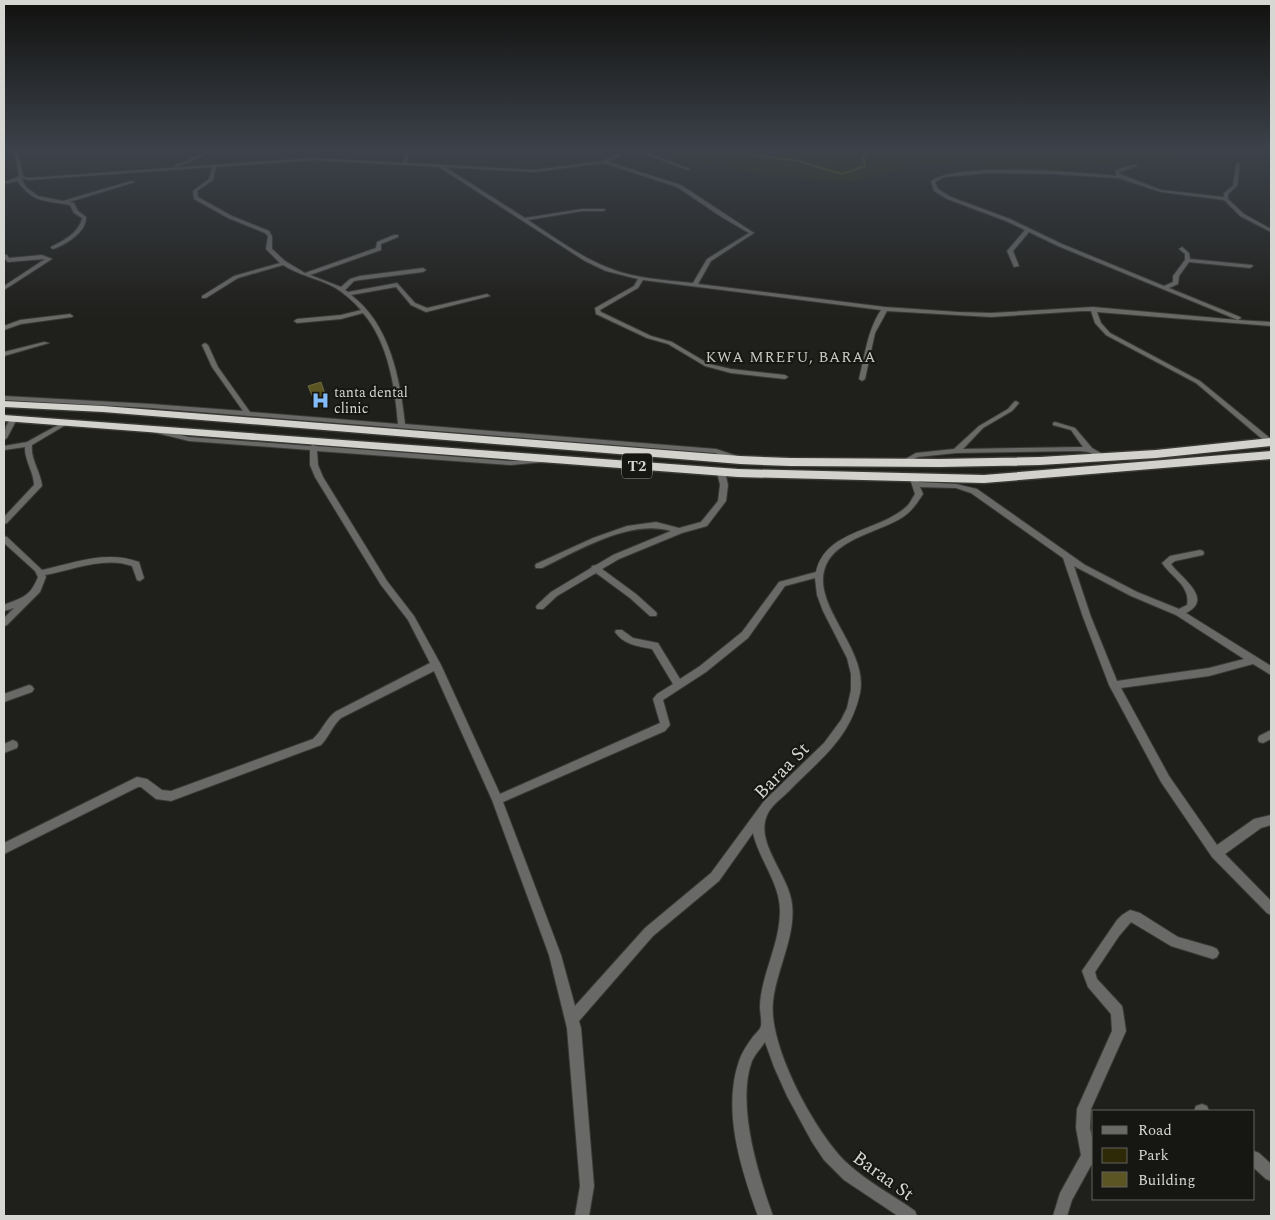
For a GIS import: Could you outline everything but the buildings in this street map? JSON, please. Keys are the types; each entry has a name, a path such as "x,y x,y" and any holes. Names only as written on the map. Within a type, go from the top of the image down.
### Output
{"highway":[{"name":"T2","path":"4,404 103,409 740,460 902,463 1104,457 1271,442"},
{"name":"T2","path":"9,418 721,472 915,480 984,479 1271,456"},
{"path":"547,460 554,445"},
{"path":"614,464 619,450"}],"street":[{"path":"54,248 67,242 85,223 84,218 74,210 74,205"},
{"path":"208,205 230,217 267,232 270,236 269,249 284,263 305,275 343,292 363,311 382,338 395,376 402,427"},
{"path":"502,205 587,260 608,270 641,278 885,308 977,315 1093,309 1271,324"},
{"path":"695,285 709,260 752,233 707,205"},
{"path":"968,205 1008,220 1245,321"},
{"path":"1232,205 1242,215 1271,231"},
{"path":"523,220 582,210 603,210"},
{"path":"1016,266 1010,251 1028,230"},
{"path":"305,275 379,248 379,243 396,236"},
{"path":"1165,286 1176,283 1176,276 1188,260 1188,254 1182,248"},
{"path":"4,288 49,259 42,257 8,260 5,256"},
{"path":"1188,260 1250,266"},
{"path":"204,297 236,277 284,263"},
{"path":"343,292 360,278 423,270"},
{"path":"641,278 636,287 597,309 598,313 649,337 670,343 708,365 731,371 785,377"},
{"path":"343,292 397,285 413,304 426,310 487,296"},
{"path":"862,379 877,319 885,308"},
{"path":"1093,309 1098,323 1108,334 1198,382 1271,442"},
{"path":"297,321 341,316 363,311"},
{"path":"4,328 20,322 70,316"},
{"path":"4,354 46,343"},
{"path":"205,345 215,368 248,414"},
{"path":"4,398 248,414 716,451 740,460"},
{"path":"956,451 981,427 1010,410 1016,403"},
{"path":"4,438 9,418"},
{"path":"4,448 29,444 67,422"},
{"path":"1055,424 1073,429 1089,450"},
{"path":"144,428 190,439 511,463 547,460"},
{"path":"4,521 38,486 38,477 28,453 29,444"},
{"path":"313,447 314,465 319,477 384,583 411,618 436,664 497,800 555,955 572,1019 582,1113 587,1186 582,1216"},
{"path":"902,463 916,455 956,451 1089,450 1104,457"},
{"path":"540,607 554,594 616,557 679,531 704,524 719,505 724,495 721,472"},
{"path":"497,800 662,728 665,725 658,700 728,650 745,635 782,584 820,574 830,552 848,539 900,514 911,506 919,494 915,480 956,486 974,491 1067,557 1127,590 1179,613 1271,671"},
{"path":"539,566 591,543 630,530 654,525 679,531"},
{"path":"4,539 40,573 41,584 30,598 4,623"},
{"path":"1179,613 1191,607 1192,597 1187,584 1166,564 1173,558 1200,553"},
{"path":"1067,557 1087,618 1114,685 1165,779 1216,853 1271,909"},
{"path":"40,573 90,562 111,560 136,564 140,578"},
{"path":"595,568 633,596 653,614"},
{"name":"Baraa St","path":"820,574 823,598 854,666 857,678 854,698 845,728 763,811 759,837 787,904 785,922 767,993 768,1027 772,1045 821,1143 840,1166 863,1185 910,1216"},
{"path":"4,608 30,598"},
{"path":"619,632 631,641 655,646 679,685"},
{"path":"1114,685 1209,672 1256,660"},
{"path":"4,849 136,782 143,782 160,795 171,796 317,742 322,738 326,726 338,715 400,681 436,664"},
{"path":"4,698 29,688"},
{"path":"572,1019 649,932 715,877 763,811"},
{"path":"1216,853 1258,823 1271,820"},
{"path":"1060,1216 1065,1198 1088,1156 1083,1128 1084,1109 1119,1031 1117,1011 1092,983 1088,971 1099,959 1122,922 1130,916 1136,917 1176,942 1213,953"},
{"path":"765,1216 753,1182 742,1128 741,1088 745,1062 768,1027"},
{"path":"1255,1159 1271,1174"}],"place":[{"name":"tanta dental clinic","path":"320,400"}],"district":[{"name":"KWA MREFU, BARAA","path":"791,357"}]}
